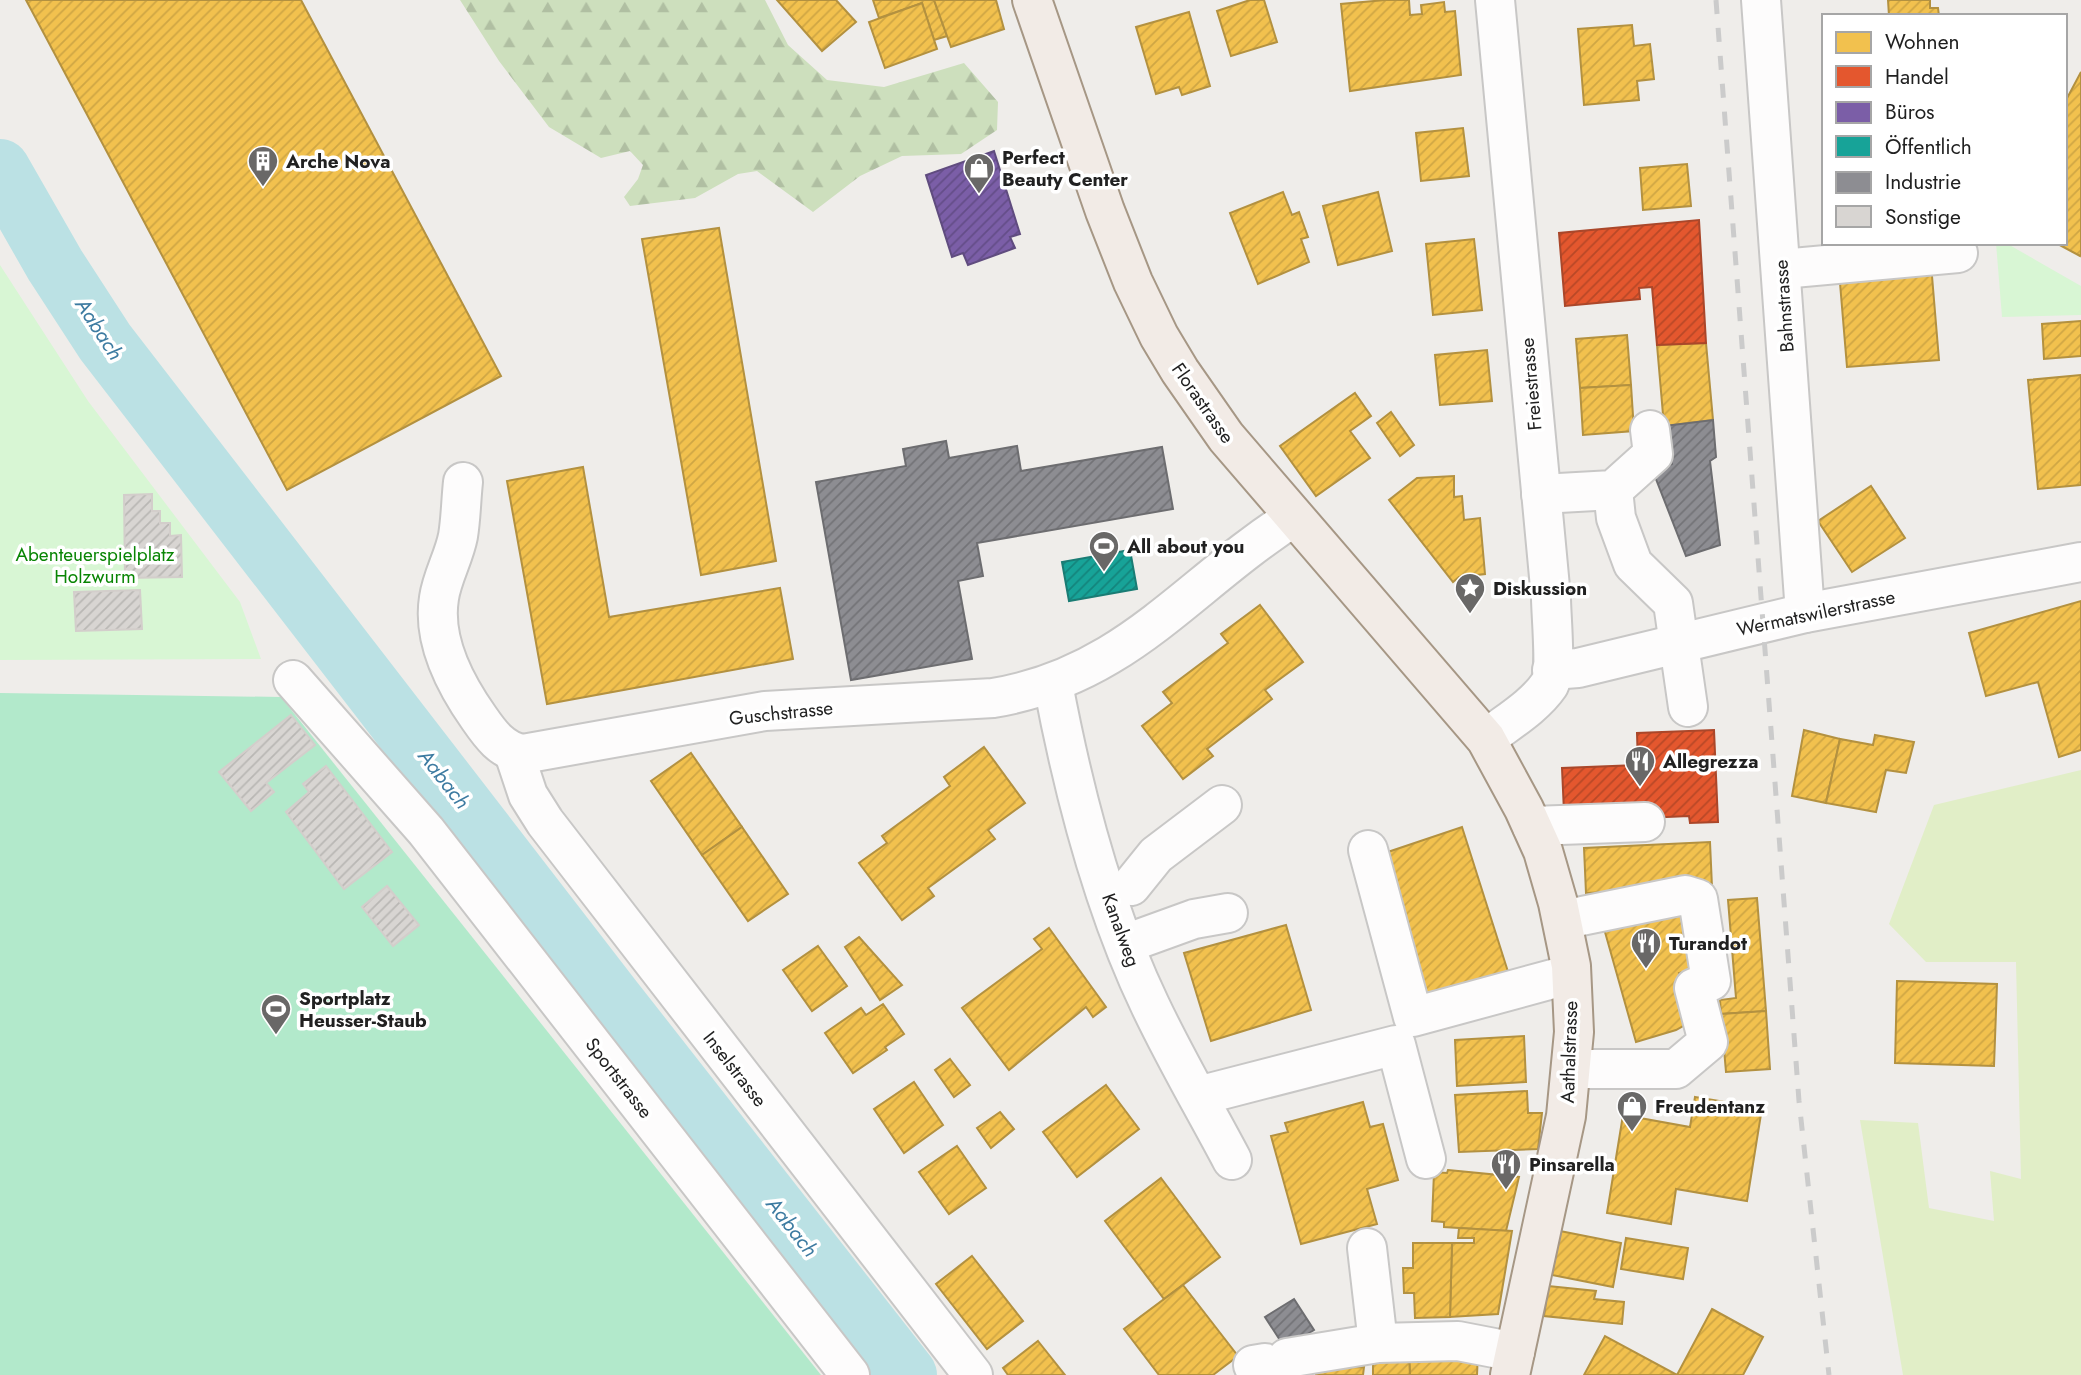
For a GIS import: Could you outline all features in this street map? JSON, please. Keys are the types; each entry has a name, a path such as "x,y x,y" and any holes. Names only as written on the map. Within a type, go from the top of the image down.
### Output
{"main road":[{"name":"Florastrasse","path":"1032,0 1105,211 1133,282 1180,371 1223,434 1486,739"},
{"name":"Aathalstrasse","path":"1486,739 1543,852 1562,920 1571,974 1574,1032 1566,1116 1512,1363"}],"street":[{"name":"Freiestrasse","path":"1495,0 1551,598 1552,670"},
{"name":"Bahnstrasse","path":"1761,0 1805,613"},
{"path":"1782,270 1958,253"},
{"path":"1541,494 1613,490 1653,454 1650,430"},
{"path":"463,482 458,537 439,597 438,617 442,645 461,694 494,739 514,753"},
{"path":"1613,490 1616,519 1633,564 1673,603 1688,707"},
{"name":"Guschstrasse","path":"514,753 540,753 765,710 993,698 1053,684 1086,669 1145,632 1268,534 1294,517"},
{"name":"Wermatswilerstrasse","path":"1552,670 1578,668 1805,613 2081,562"},
{"path":"1486,739 1534,700 1548,685 1552,670"},
{"name":"Sportstrasse","path":"293,680 426,831 850,1375"},
{"name":"Kanalweg","path":"1053,684 1067,758 1107,894 1125,944 1149,1004 1232,1160"},
{"name":"Inselstrasse","path":"514,753 528,795 545,822 973,1375"},
{"path":"1131,886 1156,855 1222,805"},
{"path":"1532,826 1645,822"},
{"path":"1368,850 1413,1017 1571,974"},
{"path":"1562,920 1685,895 1698,899 1712,981 1694,988 1708,1042 1676,1069 1571,1069"},
{"path":"1125,944 1194,919 1228,913"},
{"path":"1198,1096 1396,1045 1426,1159"},
{"path":"1367,1248 1378,1343"},
{"path":"1270,1365 1378,1343 1458,1341 1512,1363"}],"green space":[{"path":"460,0 765,0 788,45 827,80 884,87 964,63 998,102 997,130 961,154 902,156 860,176 813,212 757,171 738,174 695,198 630,206 624,197 638,179 643,165 630,151 601,158 549,127 499,61"},
{"path":"1996,245 2009,245 2081,286 2081,315 2002,317"},
{"name":"Abenteuerspielplatz Holzwurm","path":"0,265 88,401 240,602 261,659 0,660"},
{"name":"Sportplatz Heusser-Staub","path":"0,693 281,697 821,1375 0,1375"},
{"path":"2081,770 2081,1375 1903,1375 1860,1120 1918,1123 1929,1208 1994,1221 1990,1171 2021,1179 2016,962 1926,962 1889,924 1934,805"}],"building: Wohnen":[{"name":"Arche Nova","path":"26,0 301,0 501,376 287,490"},
{"path":"777,0 836,0 856,22 822,51"},
{"path":"873,0 934,0 947,36 934,40 922,3 879,18"},
{"path":"934,0 996,0 1004,29 951,47"},
{"path":"1250,0 1264,0 1277,42 1231,56 1217,11"},
{"path":"1409,0 1410,15 1422,14 1421,5 1444,2 1445,12 1455,11 1461,75 1350,91 1341,4"},
{"path":"1888,0 1930,0 1930,8 1938,8 1939,14 1889,14"},
{"path":"922,3 937,49 885,68 869,22"},
{"path":"1189,12 1210,86 1182,95 1179,87 1156,94 1136,27"},
{"path":"1632,25 1634,46 1650,44 1654,79 1637,81 1639,100 1584,105 1578,29"},
{"path":"2081,72 2080,256 2060,245 2067,245 2067,98"},
{"path":"1463,128 1469,176 1421,181 1416,133"},
{"path":"1687,164 1691,206 1643,210 1640,168"},
{"path":"1283,192 1292,215 1299,212 1308,237 1301,239 1309,262 1258,284 1230,213"},
{"path":"1378,192 1392,251 1338,265 1323,206"},
{"path":"719,228 776,561 701,575 642,239"},
{"path":"1474,239 1482,310 1433,315 1426,244"},
{"path":"1931,264 1939,360 1847,367 1839,271"},
{"path":"2081,321 2081,356 2044,359 2042,324"},
{"path":"1627,335 1631,385 1580,388 1576,339"},
{"path":"1706,343 1713,420 1664,426 1657,345"},
{"path":"1487,350 1492,401 1440,405 1435,355"},
{"path":"2081,375 2081,485 2038,489 2028,380"},
{"path":"1631,385 1634,431 1583,435 1580,388"},
{"path":"1355,393 1371,416 1350,431 1370,458 1316,496 1280,446"},
{"path":"1391,412 1414,445 1400,456 1377,423"},
{"path":"583,467 609,617 780,588 793,659 547,704 507,481"},
{"path":"1454,476 1454,497 1462,496 1464,520 1480,518 1485,574 1459,577 1453,582 1389,500 1417,478"},
{"path":"1871,486 1905,538 1852,572 1818,521"},
{"path":"2081,601 2081,750 2059,757 2038,682 1986,696 1969,633"},
{"path":"1260,605 1303,662 1265,690 1272,699 1207,749 1213,756 1183,779 1142,726 1172,703 1163,692 1228,643 1221,634"},
{"path":"1804,730 1840,739 1826,803 1792,796"},
{"path":"1875,735 1914,742 1906,773 1886,770 1876,812 1826,803 1840,739 1873,745"},
{"path":"984,747 1025,803 988,830 995,839 928,888 934,896 902,920 859,863 887,843 882,836 950,786 944,777"},
{"path":"691,753 742,827 702,855 651,781"},
{"path":"742,827 788,894 748,921 702,855"},
{"path":"1462,827 1510,978 1428,1003 1379,855"},
{"path":"1710,842 1712,887 1586,893 1584,848"},
{"path":"1757,898 1766,1011 1721,1014 1720,1000 1736,998 1728,900"},
{"path":"1681,903 1700,968 1679,973 1692,1021 1676,1030 1636,1042 1603,925"},
{"path":"1286,925 1311,1010 1211,1041 1184,953"},
{"path":"1049,928 1106,1007 1093,1017 1086,1007 1009,1070 962,1008 1042,949 1034,939"},
{"path":"859,937 902,985 880,1000 845,947"},
{"path":"818,946 847,986 812,1011 783,970"},
{"path":"1897,981 1997,984 1994,1066 1895,1063"},
{"path":"883,1004 904,1034 885,1047 887,1050 853,1073 825,1033 861,1008 866,1015"},
{"path":"1766,1011 1770,1069 1726,1072 1721,1014"},
{"path":"1524,1036 1526,1082 1457,1086 1455,1040"},
{"path":"950,1059 970,1085 954,1097 935,1070"},
{"path":"914,1082 943,1125 904,1153 874,1109"},
{"path":"1106,1085 1139,1129 1077,1177 1043,1132"},
{"path":"1527,1091 1528,1113 1542,1113 1538,1149 1459,1152 1455,1095"},
{"path":"1695,1097 1762,1108 1747,1201 1676,1189 1671,1224 1607,1213 1623,1115 1690,1127"},
{"path":"1363,1102 1370,1127 1383,1124 1398,1180 1367,1189 1377,1224 1301,1244 1271,1136 1288,1132 1285,1123"},
{"path":"1000,1112 1014,1129 991,1148 977,1128"},
{"path":"957,1146 986,1188 949,1214 919,1172"},
{"path":"1448,1170 1519,1177 1506,1231 1444,1227 1444,1222 1432,1221 1434,1172 1447,1173"},
{"path":"1161,1178 1220,1257 1164,1299 1105,1221"},
{"path":"1459,1228 1512,1231 1498,1314 1450,1317 1452,1243 1474,1243 1474,1238 1458,1238"},
{"path":"1560,1231 1621,1243 1613,1287 1552,1275"},
{"path":"1626,1238 1688,1248 1683,1279 1621,1269"},
{"path":"1413,1243 1452,1243 1450,1317 1415,1318 1414,1293 1404,1293 1403,1268 1413,1268"},
{"path":"972,1256 1023,1321 987,1349 936,1284"},
{"path":"1183,1285 1238,1356 1213,1375 1159,1375 1124,1329"},
{"path":"1548,1286 1596,1291 1594,1299 1624,1302 1622,1324 1544,1316"},
{"path":"1712,1309 1763,1337 1743,1375 1677,1375"},
{"path":"1605,1336 1677,1375 1584,1375"},
{"path":"1038,1341 1065,1375 1008,1375 1003,1368"},
{"path":"1478,1353 1477,1375 1410,1375 1409,1355"},
{"path":"1409,1355 1410,1375 1373,1375 1373,1356"},
{"path":"1364,1367 1363,1375 1316,1375 1316,1368"}],"building: Handel":[{"path":"1699,220 1706,343 1657,345 1652,287 1639,288 1640,299 1565,306 1559,233"},
{"name":"Allegrezza","path":"1714,730 1718,822 1690,823 1689,816 1644,818 1564,812 1562,768 1638,765 1637,733"}],"building: Büros":[{"path":"994,151 1020,234 1010,237 1015,248 968,265 963,253 952,257 926,175"}],"building: Öffentlich":[{"path":"1130,550 1137,589 1069,601 1062,562"}],"building: Industrie":[{"path":"1713,420 1716,457 1710,461 1720,545 1686,556 1654,474 1672,464 1664,426"},
{"path":"946,441 949,458 1017,446 1021,471 1162,447 1173,509 977,543 983,576 958,581 972,659 851,680 816,482 906,466 903,449"},
{"path":"1294,1299 1314,1330 1285,1348 1265,1317"}],"building: Sonstige":[{"path":"152,494 152,511 160,511 160,523 170,523 170,536 181,535 182,577 125,578 124,495"},
{"path":"140,590 142,629 76,631 74,592"},
{"path":"291,715 315,745 266,783 274,792 251,811 219,772"},
{"path":"326,766 392,852 344,889 286,812 309,792 303,784"},
{"path":"387,886 419,925 393,946 362,907"}],"waterway":[{"name":"Aabach","path":"0,169 55,265 105,342 613,1000 907,1375"}],"railway":[{"path":"1716,0 1799,1101 1829,1375"}],"place":[{"name":"Arche Nova","path":"263,188"},
{"name":"Perfect Beauty Center","path":"979,195"},
{"name":"All about you","path":"1104,573"},
{"name":"Diskussion","path":"1470,615"},
{"name":"Allegrezza","path":"1640,788"},
{"name":"Turandot","path":"1646,970"},
{"name":"Sportplatz Heusser-Staub","path":"276,1036"},
{"name":"Freudentanz","path":"1632,1133"},
{"name":"Pinsarella","path":"1506,1191"}]}
